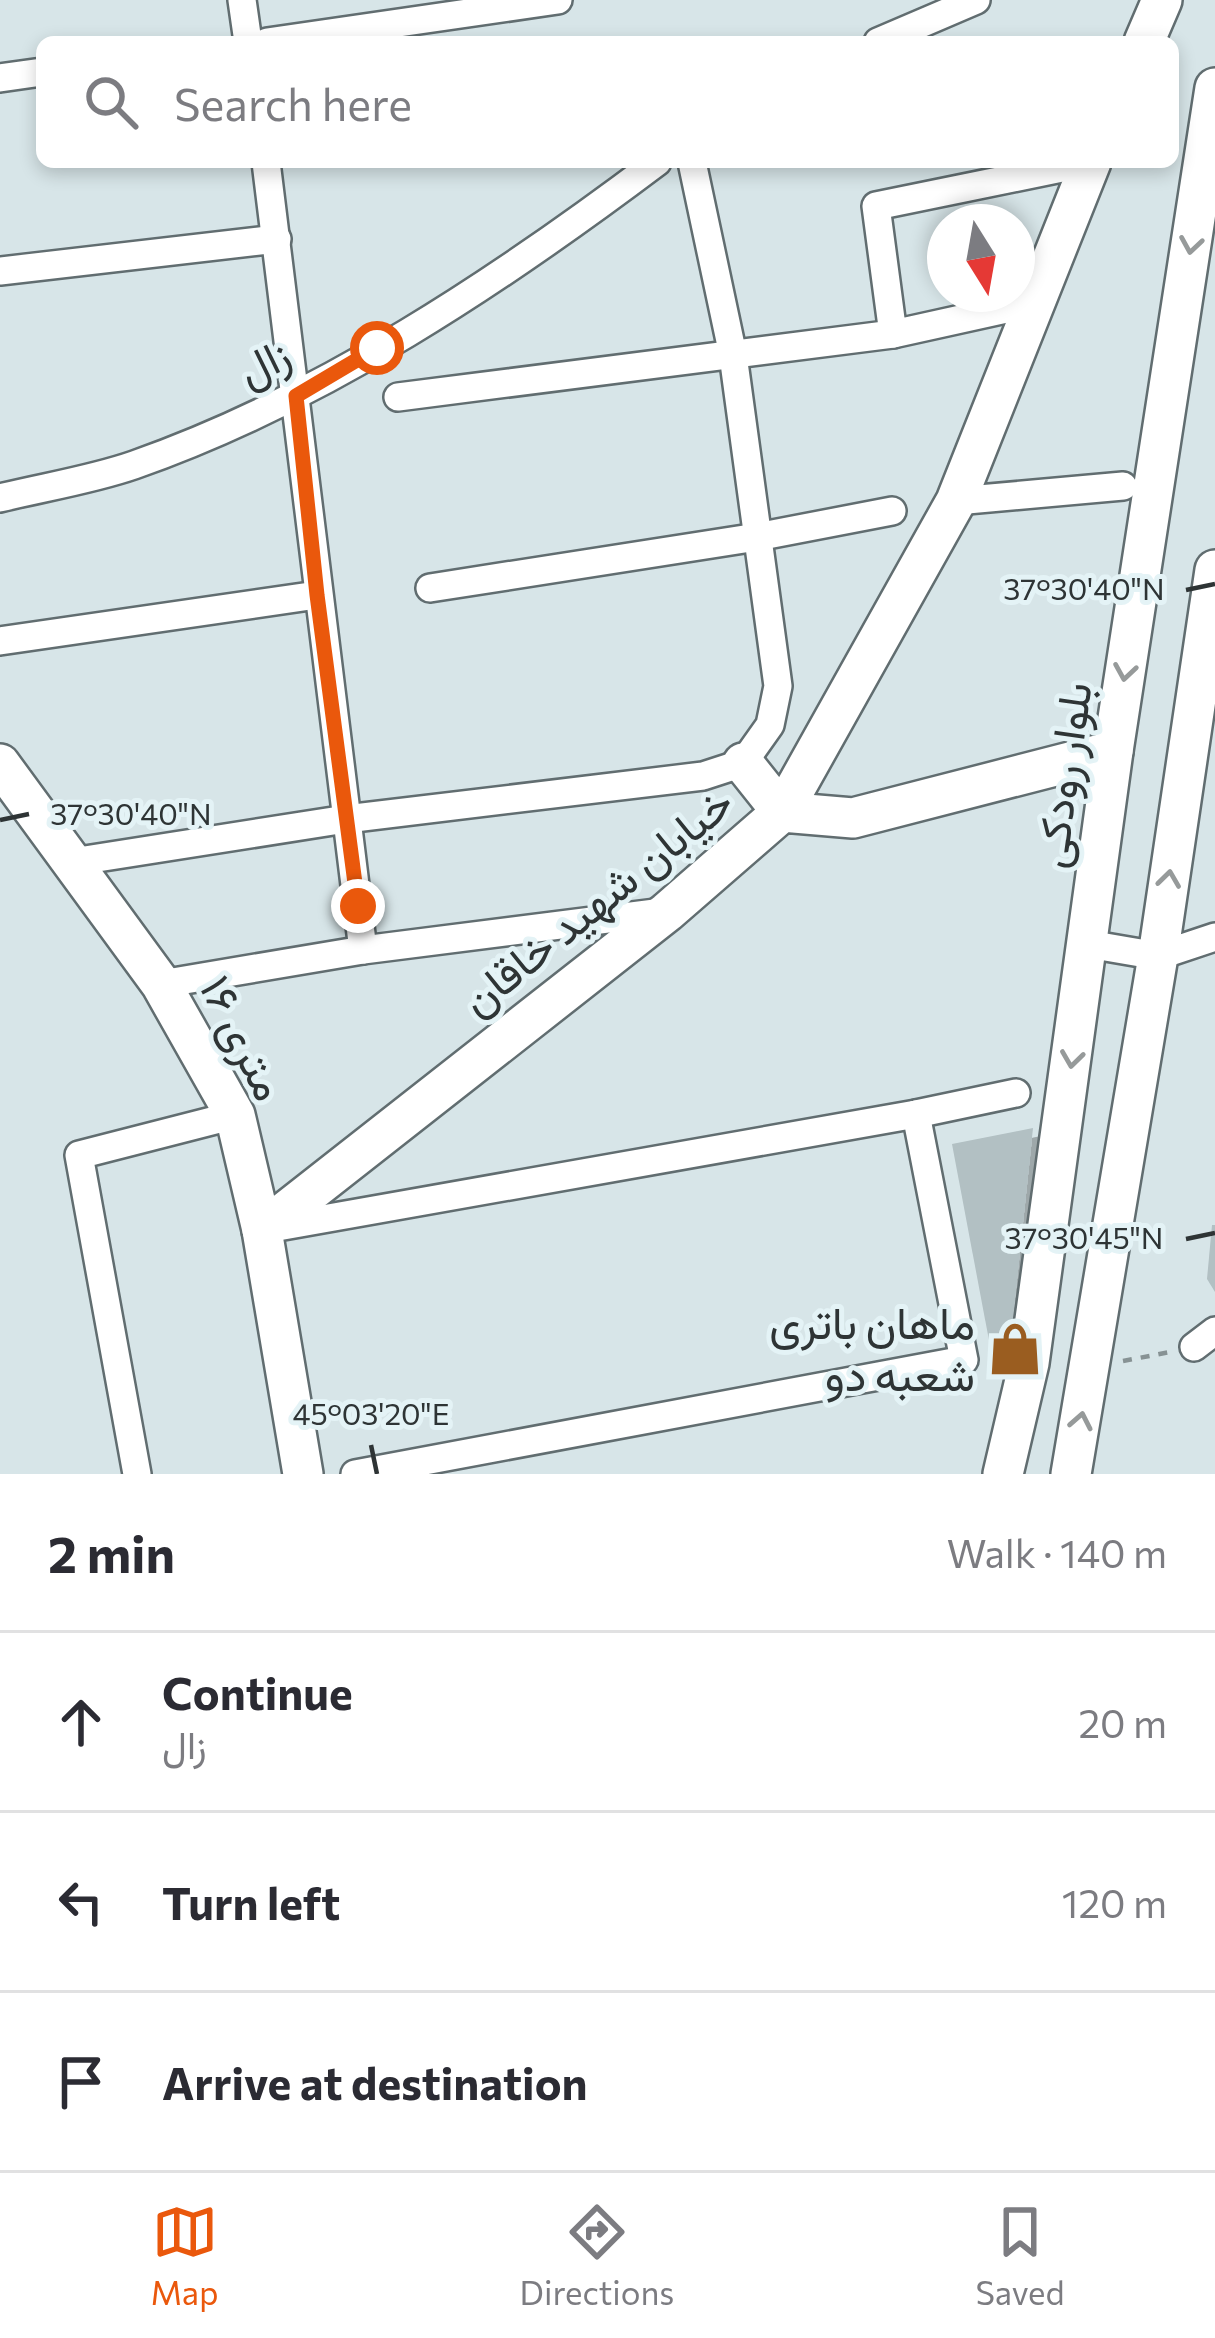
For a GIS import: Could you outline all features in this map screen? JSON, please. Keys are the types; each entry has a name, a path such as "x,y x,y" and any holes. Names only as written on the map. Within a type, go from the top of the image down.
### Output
{"street":[{"path":"242,0 247,36"},
{"path":"308,36 557,0"},
{"path":"892,36 976,0"},
{"path":"1147,36 1162,0"},
{"path":"0,78 36,73"},
{"name":"بلوار رودکی","path":"1003,1474 1029,1363 1113,751 1215,88"},
{"path":"267,168 363,950"},
{"name":"زال","path":"0,498 132,466 296,396 538,252 649,168"},
{"path":"72,862 346,819 704,776 743,763 770,725 778,686 733,355 693,168"},
{"path":"893,334 876,206 1062,168"},
{"path":"1035,298 1089,168"},
{"path":"0,271 277,239"},
{"path":"398,397 893,334 992,312"},
{"path":"743,763 782,812 956,501 1030,312"},
{"path":"956,501 1123,486"},
{"path":"430,588 892,512"},
{"path":"1072,1474 1158,956 1215,570"},
{"path":"0,641 317,595"},
{"name":"خیابان شهید خاقان","path":"262,1229 667,912 782,812 853,818 1113,751"},
{"name":"۱۶ متری","path":"0,764 161,984 235,1115 262,1229 303,1474"},
{"path":"161,984 363,950 667,912"},
{"path":"1088,944 1158,956 1215,938"},
{"path":"262,1229 1016,1093"},
{"path":"355,1474 964,1360 916,1114"},
{"path":"136,1473 79,1155 235,1115"}],"path":[{"path":"1091,1367 1204,1339"}],"building":[{"path":"1033,1128 1011,1336 991,1351 952,1144"},
{"path":"1215,1225 1215,1292 1207,1279"}],"place":[{"name":"ماهان باتری شعبه دو","path":"1015,1349"}],"route":[{"path":"358,906 296,396 377,348"}]}
